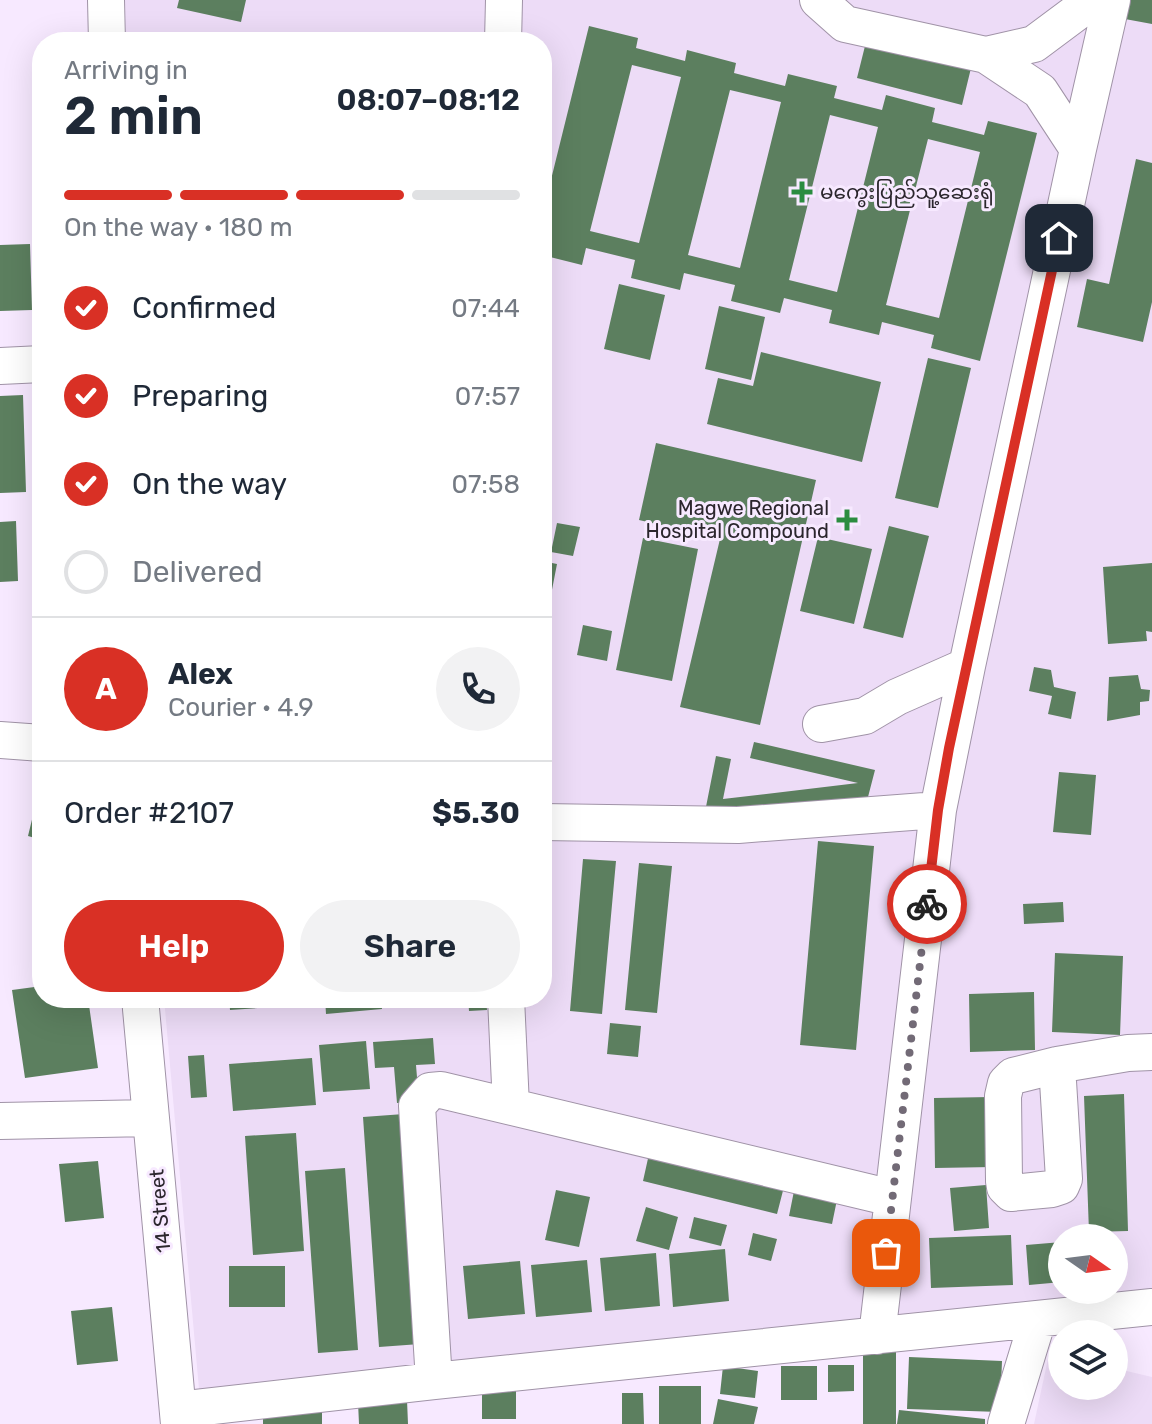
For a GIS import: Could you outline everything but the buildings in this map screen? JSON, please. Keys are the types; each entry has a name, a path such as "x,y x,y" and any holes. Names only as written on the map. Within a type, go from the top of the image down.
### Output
{"street":[{"path":"106,0 107,32"},
{"path":"503,32 504,0"},
{"path":"818,0 845,24 986,55 1040,91 1078,149"},
{"path":"986,55 1034,44 1093,0"},
{"path":"877,1336 938,810 1112,0"},
{"path":"0,366 32,364"},
{"path":"821,724 865,716 897,697 967,666"},
{"path":"0,740 32,742"},
{"path":"552,822 738,825 938,810"},
{"name":"14 Street","path":"141,1008 179,1417"},
{"path":"506,1008 511,1106"},
{"path":"1057,1065 1152,1052"},
{"path":"434,1381 417,1106 430,1091 441,1090 511,1106 892,1198"},
{"path":"0,1121 151,1118"},
{"path":"179,1417 434,1381 1152,1307"},
{"path":"1006,1424 1038,1319"}],"shaded area":[{"name":"Magwe Regional Hospital Compound","path":"125,0 1152,0 1152,1297 1128,1300 1128,1224 1048,1224 1048,1304 1087,1304 200,1400 165,1008 552,1008 552,32 126,32"},
{"path":"1048,1359 1048,1400 1128,1400 1128,1371 1152,1377 1152,1424 1034,1424"}],"way so far":[{"path":"886,1253 927,904"}],"place":[{"name":"မကွေးပြည်သူ့ဆေးရုံ","path":"802,192"},
{"name":"Magwe Regional Hospital Compound","path":"847,520"}],"route":[{"path":"927,904 949,748 1059,238"}]}
